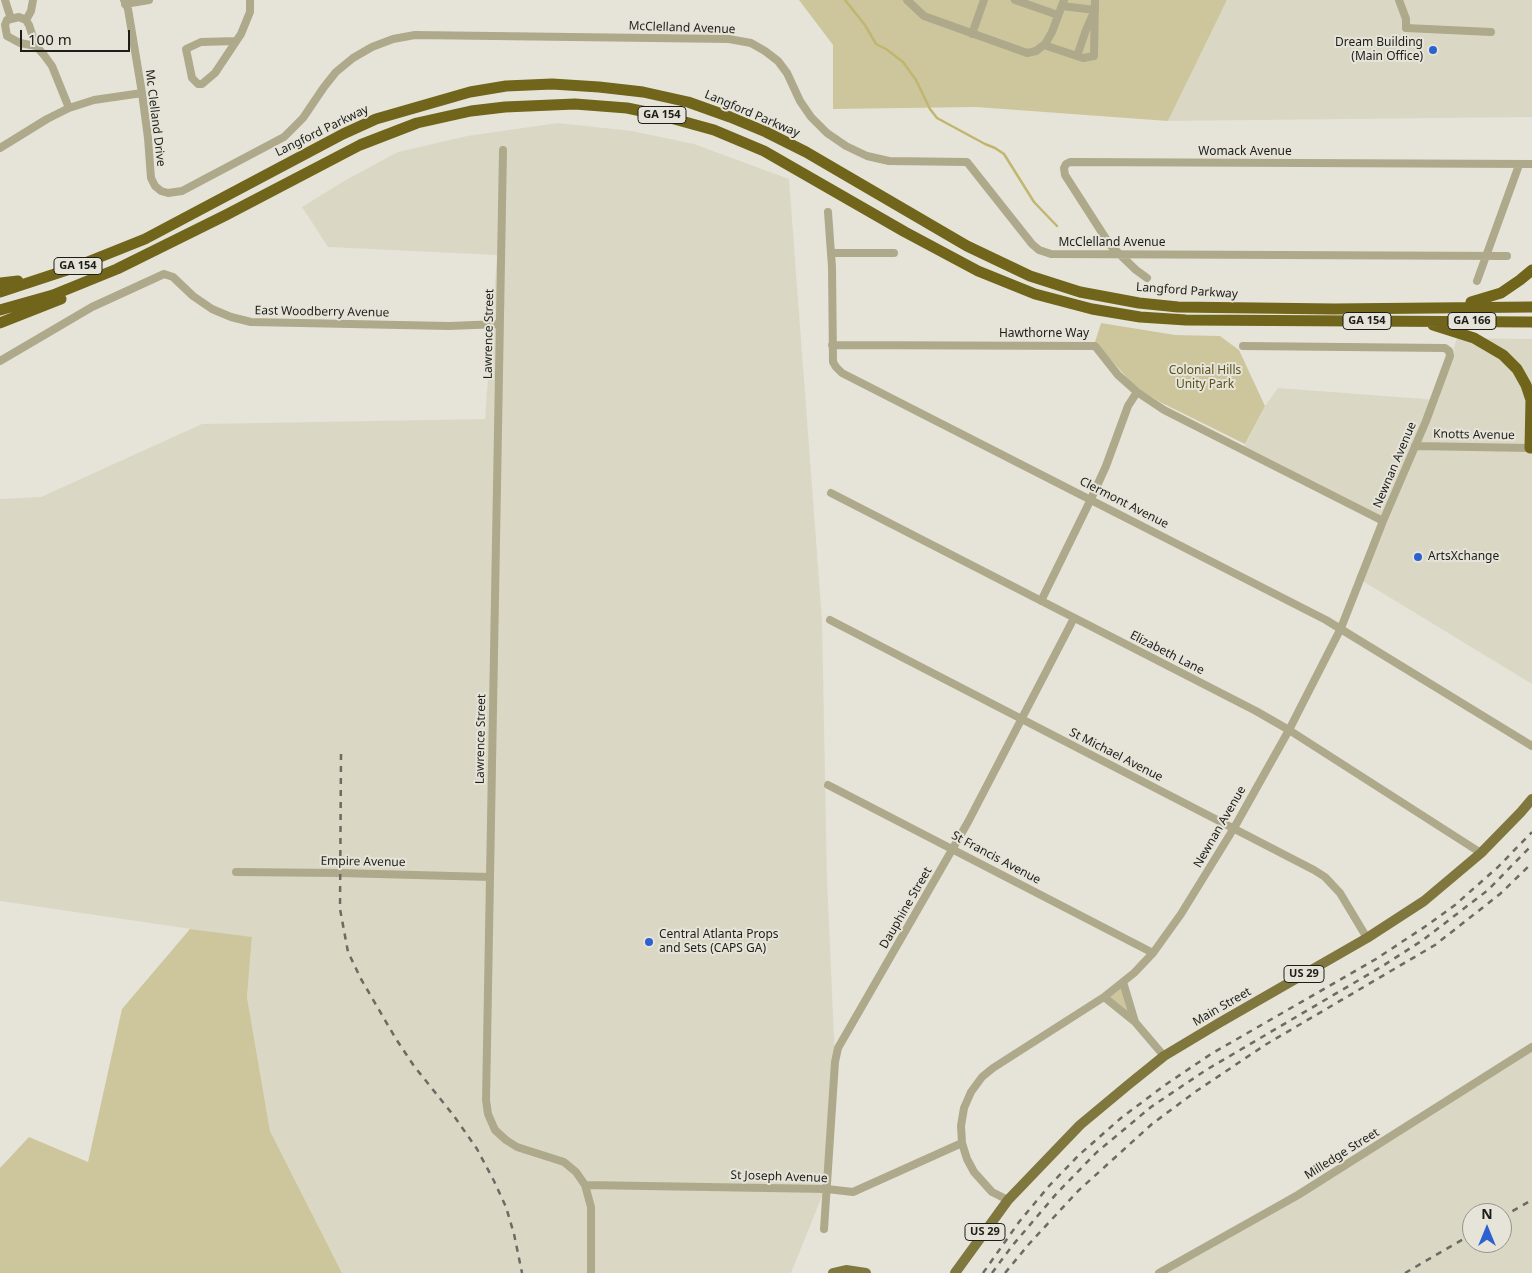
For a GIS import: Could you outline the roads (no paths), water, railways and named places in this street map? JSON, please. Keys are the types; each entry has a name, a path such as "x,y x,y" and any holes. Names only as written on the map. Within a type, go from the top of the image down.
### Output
{"highway":[{"name":"Langford Parkway","path":"0,292 40,280 145,239 343,134 376,119 470,92 506,86 552,84 643,92 688,102 730,117 806,152 967,246 1030,276 1080,292 1139,303 1178,307 1334,309 1532,306"},
{"name":"GA 154","path":"0,310 52,294 117,269 360,146 417,123 471,111 505,107 543,104 597,105 656,114 714,130 764,151 905,232 978,271 1010,285 1059,301 1119,314 1186,320 1412,321 1447,329 1474,338 1504,355 1517,369 1526,385 1531,400 1531,448"},
{"path":"0,323 72,295 117,269"},
{"path":"1415,308 1460,304 1489,298 1510,288 1532,270"},
{"path":"0,283 40,280"},
{"name":"GA 166","path":"1412,321 1532,322"}],"main road":[{"name":"Main Street","path":"955,1273 1008,1200 1080,1125 1164,1056 1367,938 1424,901 1481,854 1532,799"},
{"path":"834,1273 846,1270 866,1273"}],"street":[{"path":"5,0 12,20"},
{"path":"26,20 31,11 33,0"},
{"path":"124,2 149,0"},
{"path":"236,42 202,42 186,49 192,78 198,84 202,84 215,73 236,42 246,24 250,0"},
{"path":"908,0 924,16 1027,53 1036,51 1044,45 1052,32 1062,3 1095,10"},
{"path":"972,34 984,0"},
{"path":"1016,0 1058,15"},
{"path":"1044,45 1083,58 1094,56 1095,0"},
{"path":"1400,0 1406,19 1406,28 1491,32"},
{"name":"Mc Clelland Drive","path":"124,2 142,93 151,178 155,186 168,193 176,193 204,180"},
{"path":"1076,56 1095,10"},
{"path":"36,46 7,36 2,31 7,20 19,17 26,20 36,46 52,66 69,108"},
{"name":"McClelland Avenue","path":"204,180 284,137 303,118 336,72 372,47 393,39 415,35 730,39 751,43 765,51 778,62 787,73 800,101 811,116 827,133 846,146 866,156 889,161 967,162 1032,244 1039,250 1050,254 1507,256"},
{"path":"0,148 47,119 69,108 94,100 142,93"},
{"name":"Lawrence Street","path":"504,150 486,1100 488,1114 495,1130 506,1140 517,1146 564,1162 576,1172 585,1185 591,1207 590,1273"},
{"name":"Womack Avenue","path":"1119,254 1110,245 1065,175 1064,168 1066,164 1070,162 1090,162 1532,164"},
{"path":"1477,281 1519,165"},
{"name":"Clermont Avenue","path":"828,212 832,267 833,362 842,372 1341,628 1532,746"},
{"path":"831,254 894,253"},
{"path":"1119,254 1147,278"},
{"name":"East Woodberry Avenue","path":"0,361 92,307 164,274 173,277 193,296 212,309 231,317 251,322 449,326 500,324"},
{"name":"Hawthorne Way","path":"832,345 1095,346 1118,375 1137,392 1164,410 1383,521"},
{"name":"Newnan Avenue","path":"1008,1200 992,1192 974,1172 967,1159 962,1144 961,1126 964,1108 971,1092 982,1077 993,1068 1104,997 1123,982 1153,953 1181,914 1234,828 1289,730 1341,628 1383,521 1426,421 1450,356 1450,351 1446,348 1243,346"},
{"path":"1041,600 1091,499 1106,466 1128,406 1137,392"},
{"name":"Knotts Avenue","path":"1415,446 1531,448"},
{"name":"Elizabeth Lane","path":"831,493 1289,730 1481,854"},
{"name":"Dauphine Street","path":"824,1229 835,1062 838,1048 953,848 1074,618"},
{"name":"St Michael Avenue","path":"830,620 1326,877 1340,893 1367,938"},
{"name":"St Francis Avenue","path":"828,785 1153,953"},
{"name":"Empire Avenue","path":"236,872 340,872 490,877"},
{"path":"1123,982 1135,1022"},
{"path":"1104,997 1135,1022 1164,1056"},
{"name":"Milledge Street","path":"1159,1273 1298,1195 1532,1047"},
{"name":"St Joseph Avenue","path":"585,1185 827,1188 853,1192 962,1144"}],"waterway":[{"path":"845,0 865,25 876,44 903,62 916,80 930,109 937,118 1004,154 1034,202 1057,226"}],"railway":[{"path":"341,754 340,909 348,952 361,979 396,1039 414,1066 454,1116 477,1149 506,1207 522,1273"},
{"path":"983,1273 1019,1222 1049,1186 1079,1155 1121,1118 1211,1054 1376,959 1429,924 1455,905 1498,867 1532,832"},
{"path":"992,1273 1012,1246 1057,1193 1097,1152 1151,1107 1206,1070 1381,967 1423,940 1488,890 1532,845"},
{"path":"1005,1273 1078,1191 1152,1124 1195,1092 1265,1045 1435,945 1500,894 1532,863"},
{"path":"1512,1211 1532,1200"},
{"path":"1405,1273 1462,1240"}],"place":[{"name":"Dream Building (Main Office)","path":"1433,50"},
{"name":"ArtsXchange","path":"1418,557"},
{"name":"Central Atlanta Props and Sets (CAPS GA)","path":"649,942"}],"park label":[{"name":"Colonial Hills Unity Park","path":"1205,378"}]}
